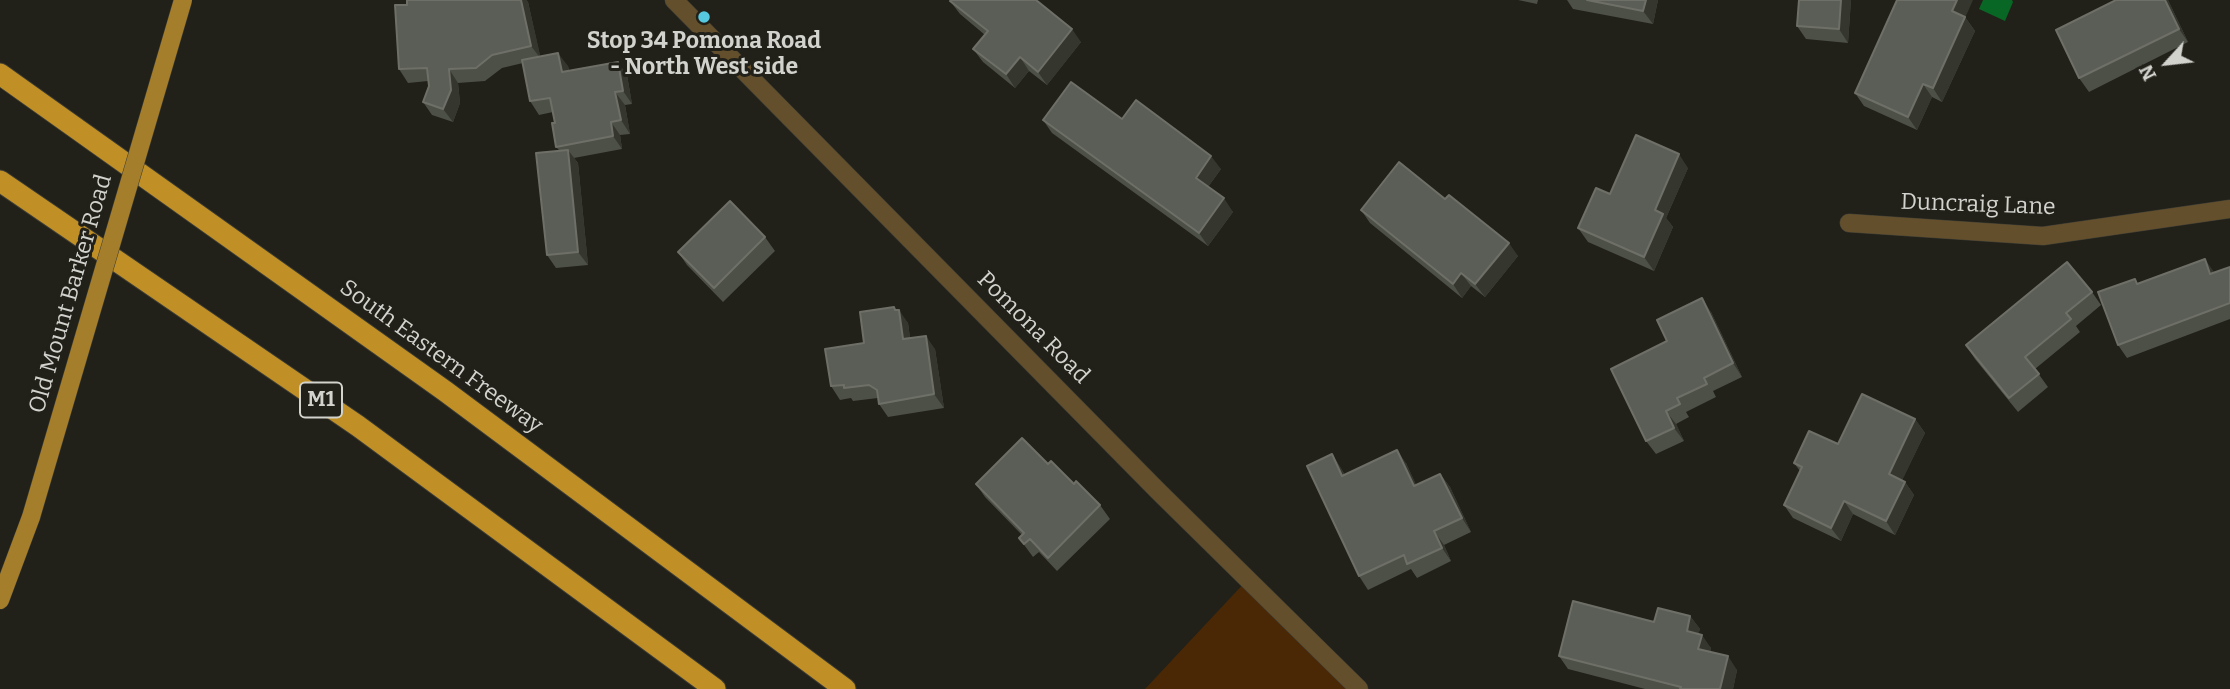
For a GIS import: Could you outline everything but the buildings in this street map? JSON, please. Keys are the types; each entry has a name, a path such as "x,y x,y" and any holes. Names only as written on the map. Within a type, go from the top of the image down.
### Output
{"highway":[{"name":"South Eastern Freeway","path":"0,74 445,391 845,689"},
{"name":"M1","path":"0,181 358,426 715,689"}],"main road":[{"name":"Old Mount Barker Road","path":"0,600 31,517 183,0"}],"street":[{"name":"Pomona Road","path":"674,0 1158,491 1359,689"},
{"name":"Duncraig Lane","path":"1849,223 2043,236 2230,209"}],"shaded area":[{"path":"1983,0 2012,0 2005,21 1979,9"},
{"path":"1248,579 1357,689 1145,689"}],"place":[{"name":"Stop 34 Pomona Road - North West side","path":"704,17"}]}
